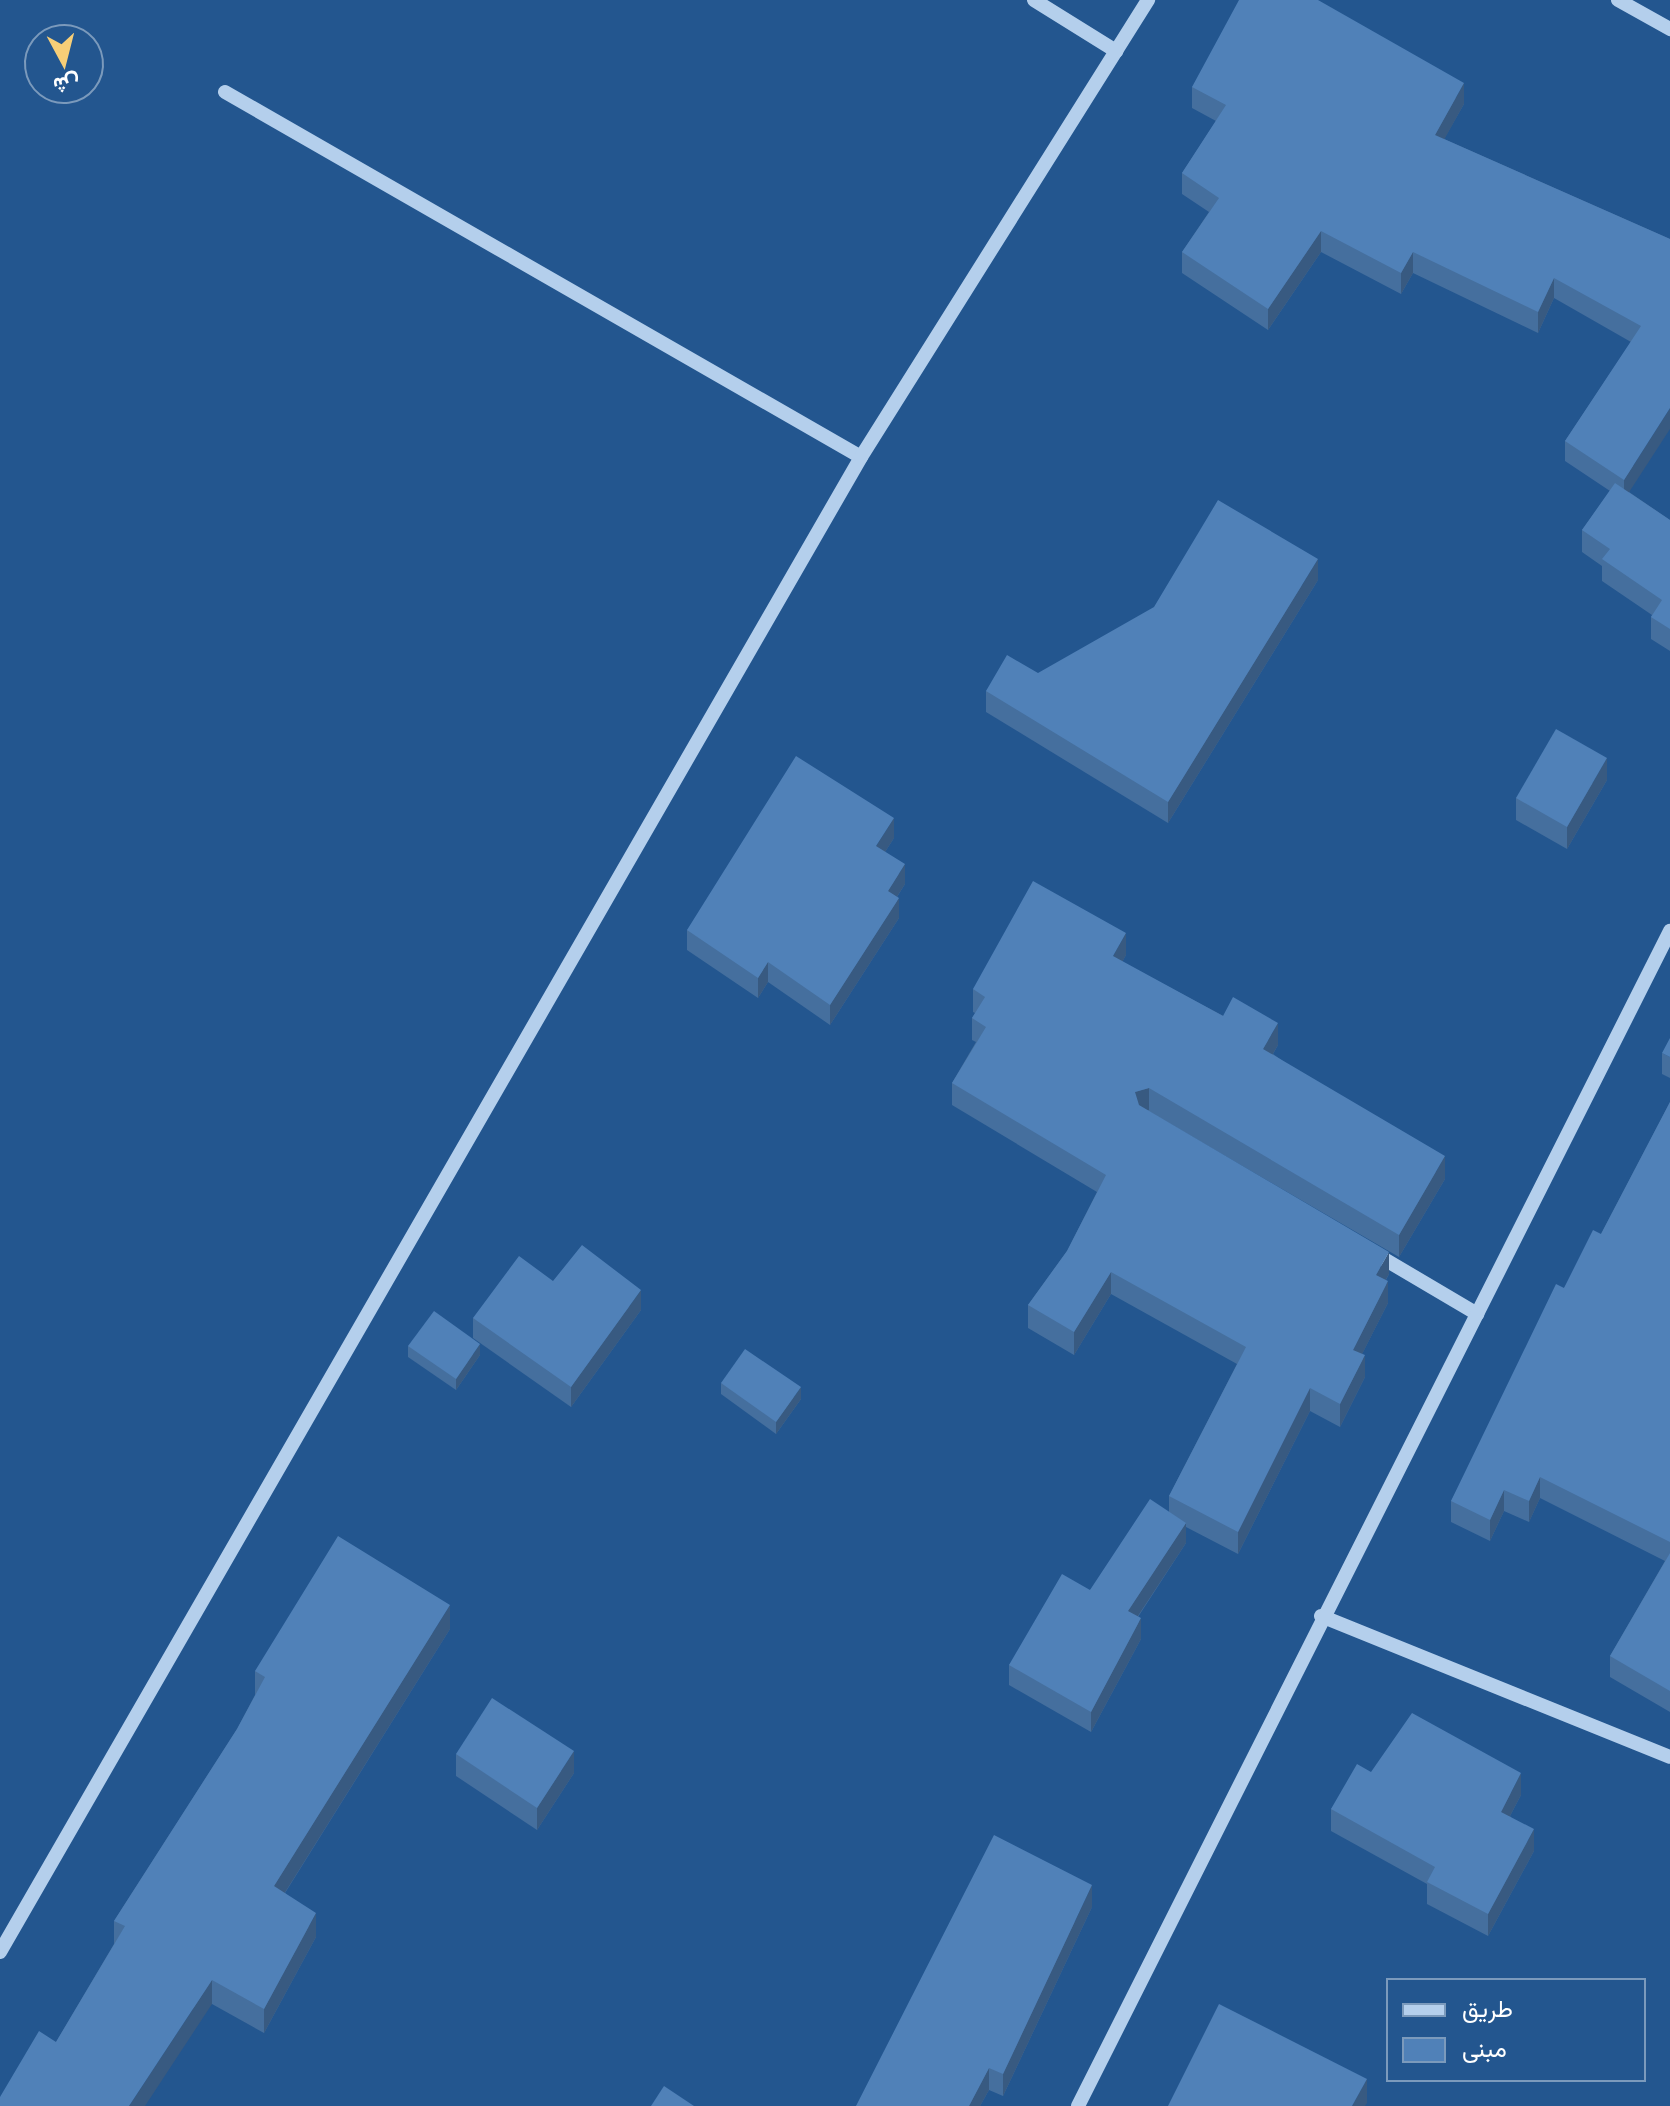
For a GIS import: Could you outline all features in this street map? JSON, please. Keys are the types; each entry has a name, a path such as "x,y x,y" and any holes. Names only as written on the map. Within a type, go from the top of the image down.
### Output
{"street":[{"path":"1034,0 1116,51"},
{"path":"0,1952 861,457 1148,0"},
{"path":"1622,1 1670,29"},
{"path":"225,92 861,457"},
{"path":"1078,2106 1321,1616 1656,965 1670,931"},
{"path":"1656,965 1670,971"},
{"path":"1357,1244 1477,1314"},
{"path":"1321,1616 1670,1757"}],"building":[{"path":"1239,0 1318,0 1464,83 1435,135 1670,239 1670,408 1624,480 1565,441 1641,326 1554,278 1538,312 1413,252 1401,273 1321,231 1268,309 1182,252 1219,198 1182,173 1226,105 1192,87"},
{"path":"1615,483 1670,520 1670,629 1651,617 1662,600 1602,559 1610,549 1582,530"},
{"path":"1218,500 1318,559 1168,802 986,691 1007,655 1038,673 1154,607"},
{"path":"1556,729 1607,758 1567,827 1516,798"},
{"path":"796,756 894,818 876,846 905,864 888,891 899,898 830,1005 768,962 758,978 687,930"},
{"path":"1033,881 1126,933 1113,956 1223,1016 1233,997 1278,1023 1263,1049 1445,1156 1399,1235 1149,1088 1135,1092 1139,1105 1389,1252 1376,1275 1388,1281 1353,1350 1365,1355 1340,1404 1310,1388 1238,1532 1169,1496 1246,1347 1111,1272 1074,1332 1028,1305 1067,1251 1106,1175 952,1083 986,1027 972,1018 985,997 973,989"},
{"path":"1670,1038 1670,1057 1662,1053"},
{"path":"1670,1102 1670,1542 1540,1477 1529,1501 1504,1490 1490,1520 1451,1501 1556,1284 1564,1288 1593,1230 1601,1234"},
{"path":"582,1245 641,1290 571,1387 473,1318 519,1256 553,1281"},
{"path":"434,1311 480,1344 456,1379 408,1346"},
{"path":"745,1349 801,1387 776,1422 721,1383"},
{"path":"1150,1499 1186,1523 1128,1611 1141,1618 1091,1712 1009,1665 1062,1574 1090,1590"},
{"path":"338,1536 450,1605 274,1886 316,1913 264,2009 212,1980 129,2106 0,2106 0,2097 39,2031 56,2042 125,1926 114,1921 237,1729 265,1677 255,1671"},
{"path":"1670,1553 1670,1691 1610,1656"},
{"path":"492,1698 574,1751 537,1808 456,1754"},
{"path":"1412,1713 1521,1773 1501,1812 1534,1829 1488,1914 1427,1882 1435,1867 1331,1809 1357,1764 1371,1772"},
{"path":"994,1835 1092,1885 1003,2074 989,2068 969,2106 856,2106"},
{"path":"1219,2004 1367,2079 1352,2106 1168,2106"},
{"path":"664,2086 694,2106 651,2106"}]}
